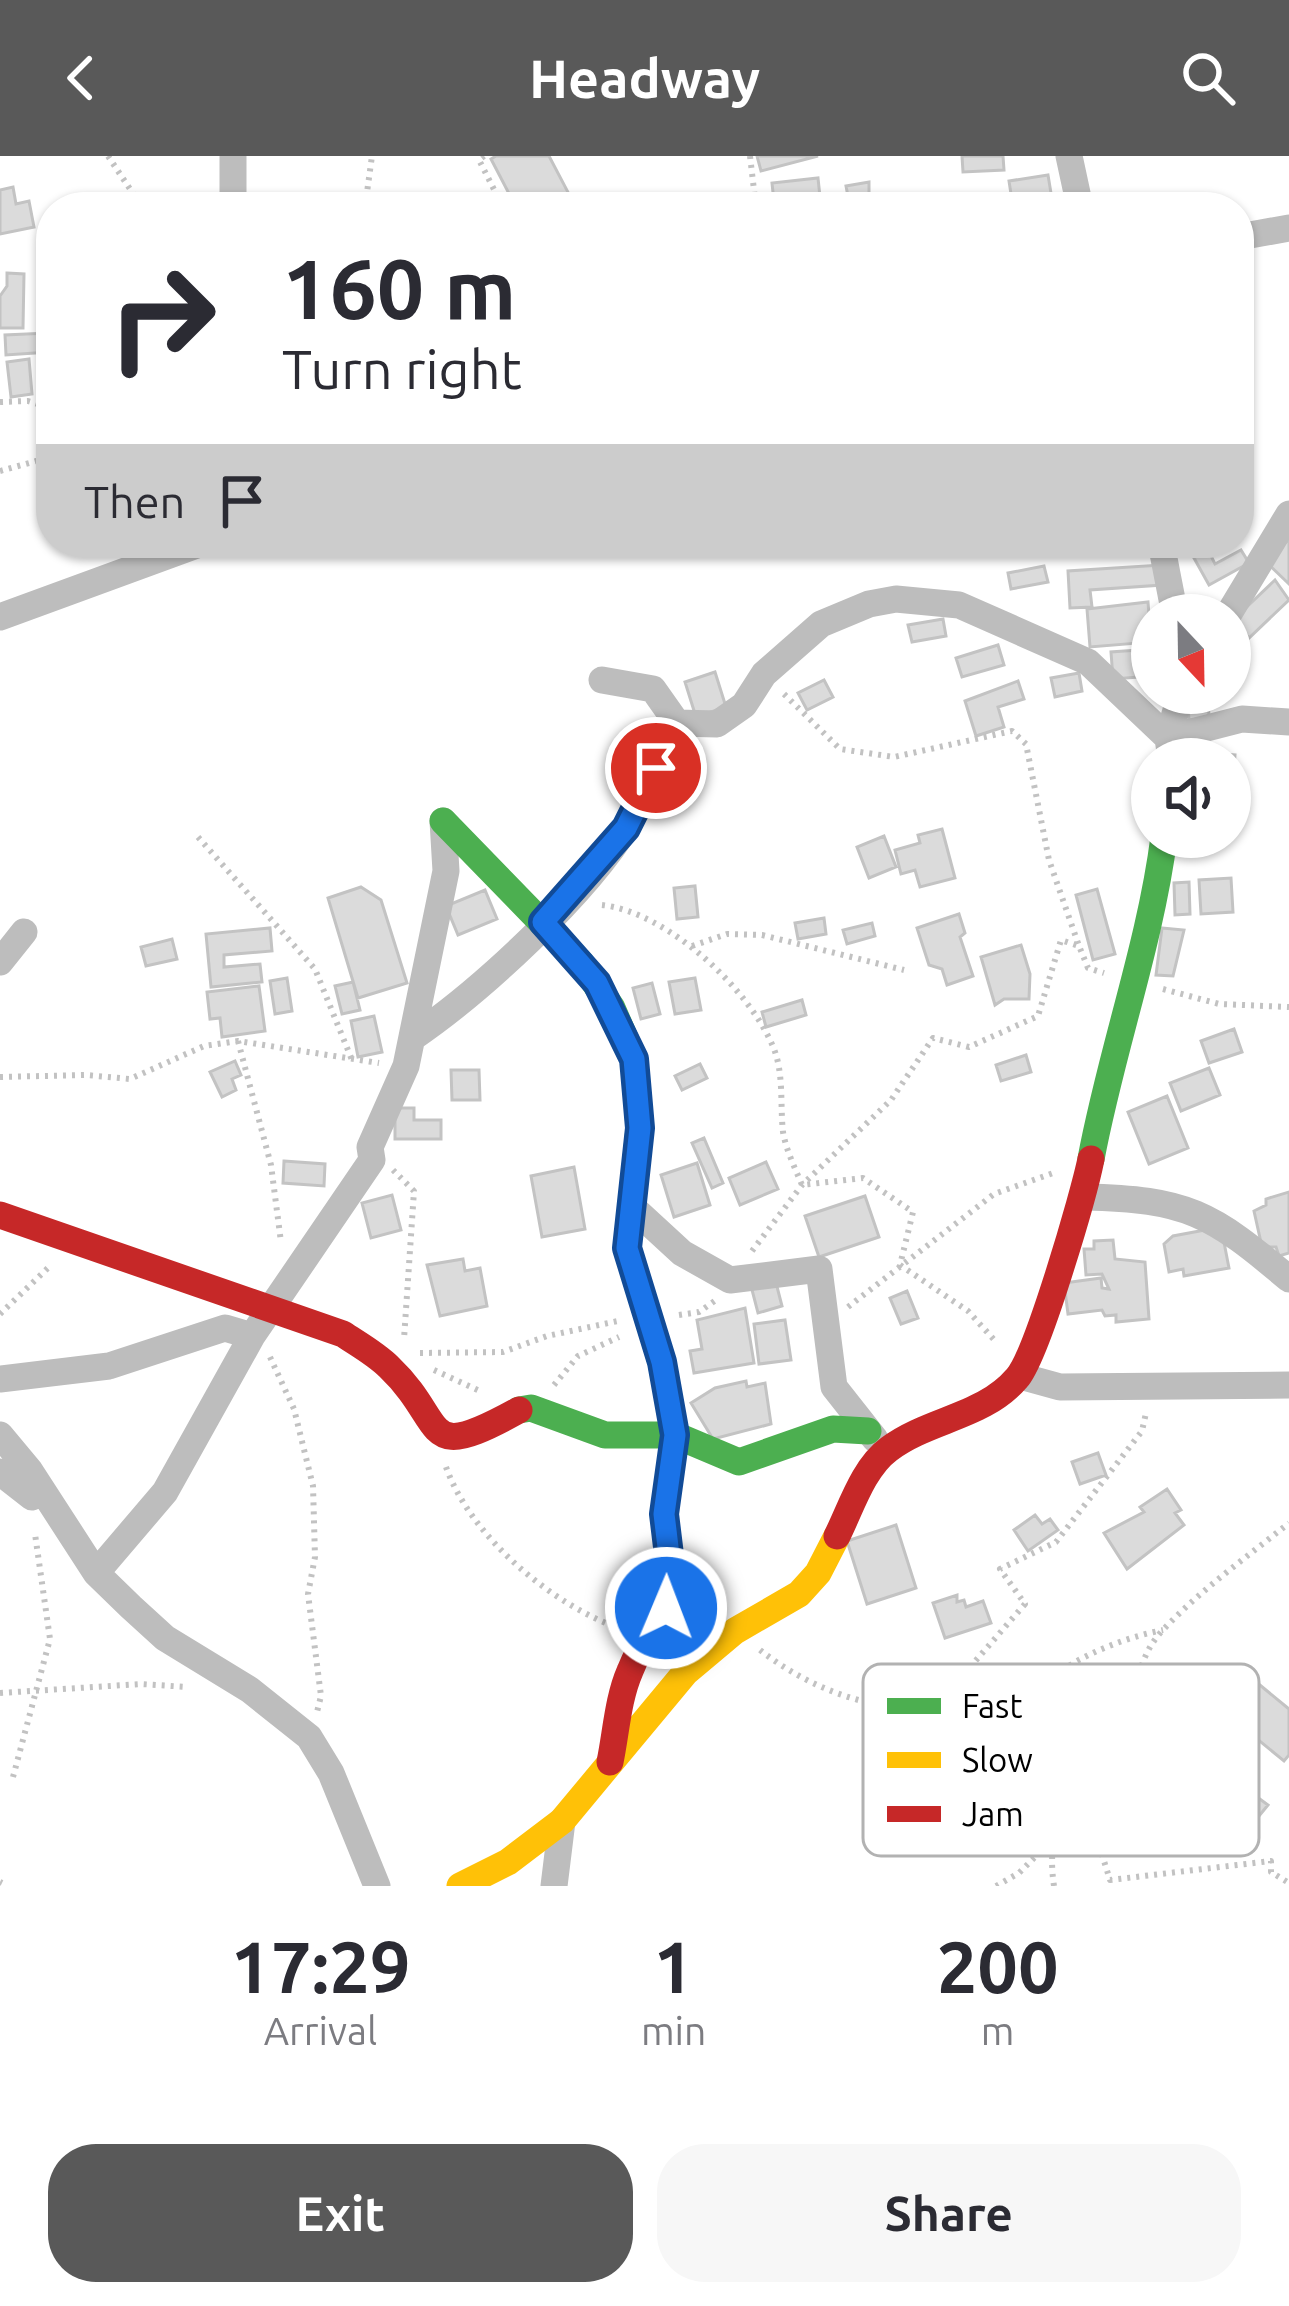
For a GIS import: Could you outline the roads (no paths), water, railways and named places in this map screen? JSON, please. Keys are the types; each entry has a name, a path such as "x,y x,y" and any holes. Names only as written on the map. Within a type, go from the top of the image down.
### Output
{"street":[{"path":"233,156 233,192"},
{"path":"1069,156 1077,192"},
{"path":"1254,234 1289,228"},
{"path":"1241,594 1289,514"},
{"path":"0,617 132,558"},
{"path":"1164,558 1171,594"},
{"path":"677,723 718,724 744,705 764,674 821,625 843,613 896,599 959,605 1088,662 1160,738"},
{"path":"602,680 653,689 677,723"},
{"path":"1194,738 1242,719 1289,722"},
{"path":"409,1052 564,901 626,828 677,723"},
{"path":"96,1573 165,1492 252,1336 372,1160 370,1147 409,1052 446,871 443,821 597,983 634,1059 640,1128 627,1248 675,1435 664,1514 672,1580 666,1608 628,1672 608,1769"},
{"path":"0,1215 308,1318 370,1351 390,1367 434,1429 463,1438 532,1411 605,1435 675,1435 740,1462 832,1429 877,1441 982,1407 1020,1376 1084,1197 1104,1089 1157,891 1161,858"},
{"path":"0,962 24,932"},
{"path":"1084,1197 1144,1198 1181,1205 1214,1222 1289,1279"},
{"path":"632,1207 682,1253 730,1280 819,1269 834,1387 877,1441"},
{"path":"0,1379 110,1366 225,1328 252,1336"},
{"path":"1020,1376 1060,1387 1289,1384"},
{"path":"0,1435 41,1487 96,1573 165,1638 250,1690 308,1737 332,1773 377,1886"},
{"path":"460,1886 508,1862 562,1821 685,1673 735,1631 799,1594 818,1573 866,1477 877,1441"},
{"path":"0,1472 32,1497"},
{"path":"554,1886 562,1821"}]}
